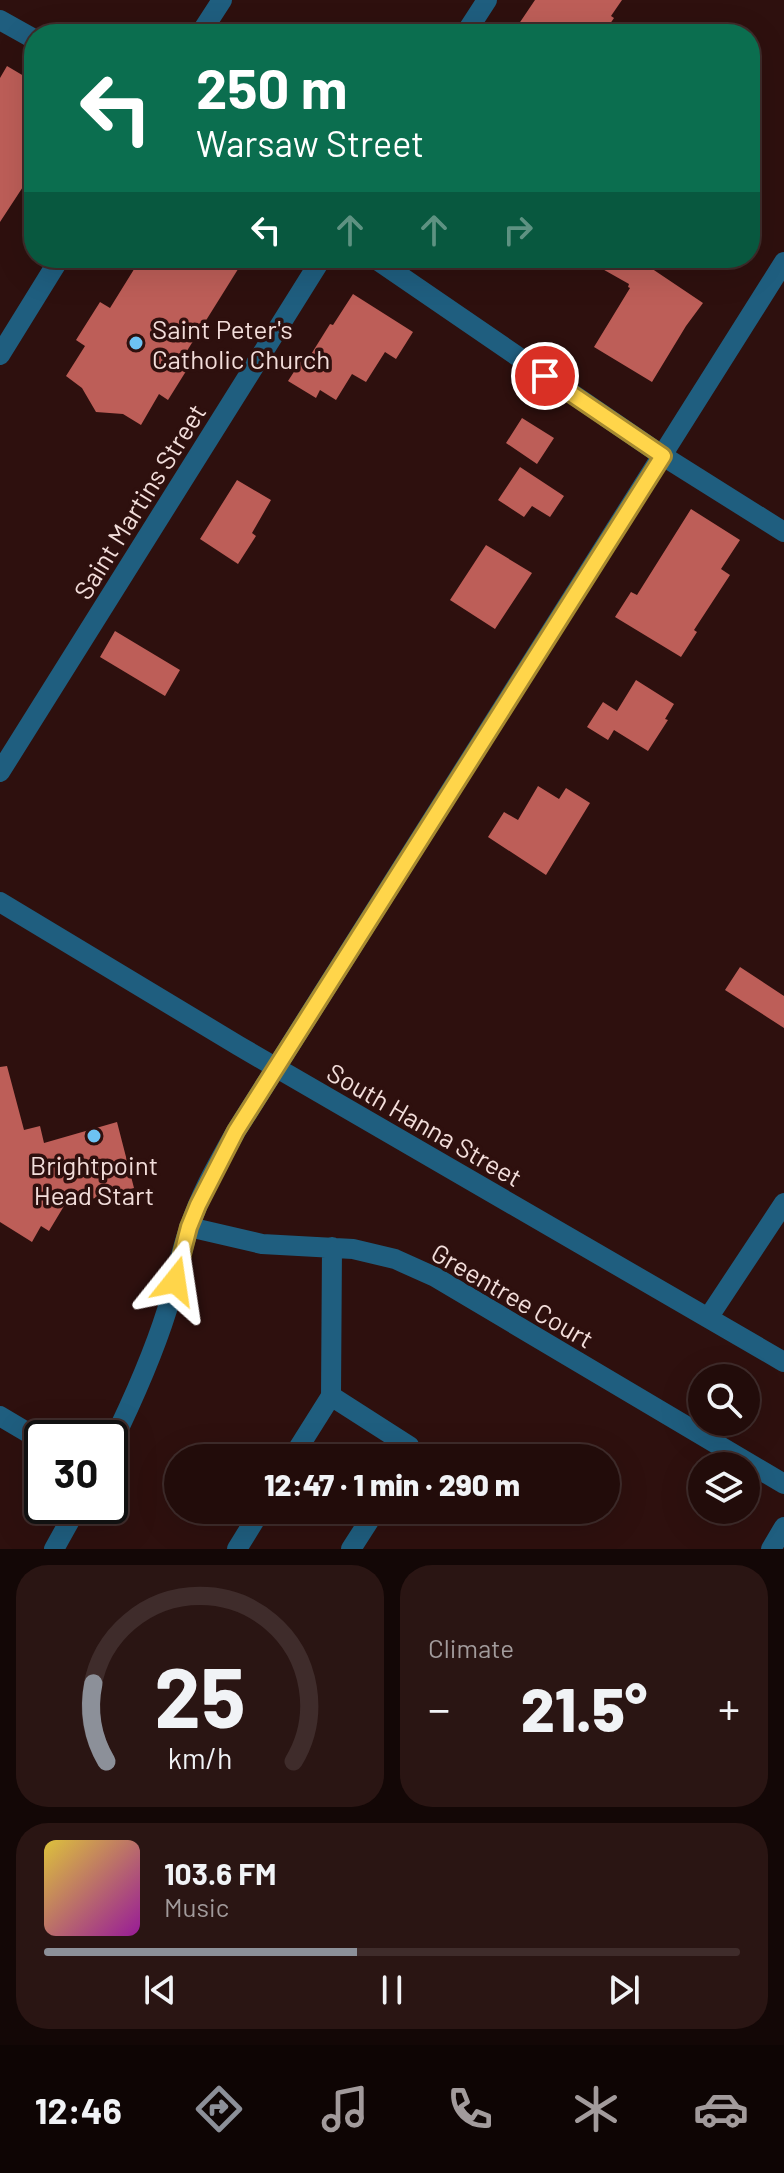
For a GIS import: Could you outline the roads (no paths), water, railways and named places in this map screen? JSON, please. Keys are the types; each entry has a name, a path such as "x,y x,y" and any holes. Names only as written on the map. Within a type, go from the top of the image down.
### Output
{"street":[{"path":"206,24 222,0"},
{"path":"471,24 487,0"},
{"path":"0,20 24,33"},
{"path":"123,1420 152,1354 189,1227 205,1187 236,1131 784,262"},
{"path":"0,355 54,268"},
{"name":"Saint Martins Street","path":"0,772 316,268"},
{"path":"389,268 663,456 784,532"},
{"name":"South Hanna Street","path":"0,902 277,1068 784,1362"},
{"path":"708,1318 784,1203"},
{"name":"Greentree Court","path":"189,1227 262,1244 353,1249 395,1259 435,1277 784,1484"},
{"path":"301,1444 331,1396 332,1247"},
{"path":"331,1396 406,1444"},
{"path":"0,1416 24,1430"},
{"path":"54,1549 68,1524"},
{"path":"237,1549 252,1524"},
{"path":"351,1549 367,1524"},
{"path":"771,1549 784,1527"}],"place":[{"name":"Saint Peter's Catholic Church","path":"136,343"},
{"name":"Brightpoint Head Start","path":"94,1136"}]}
